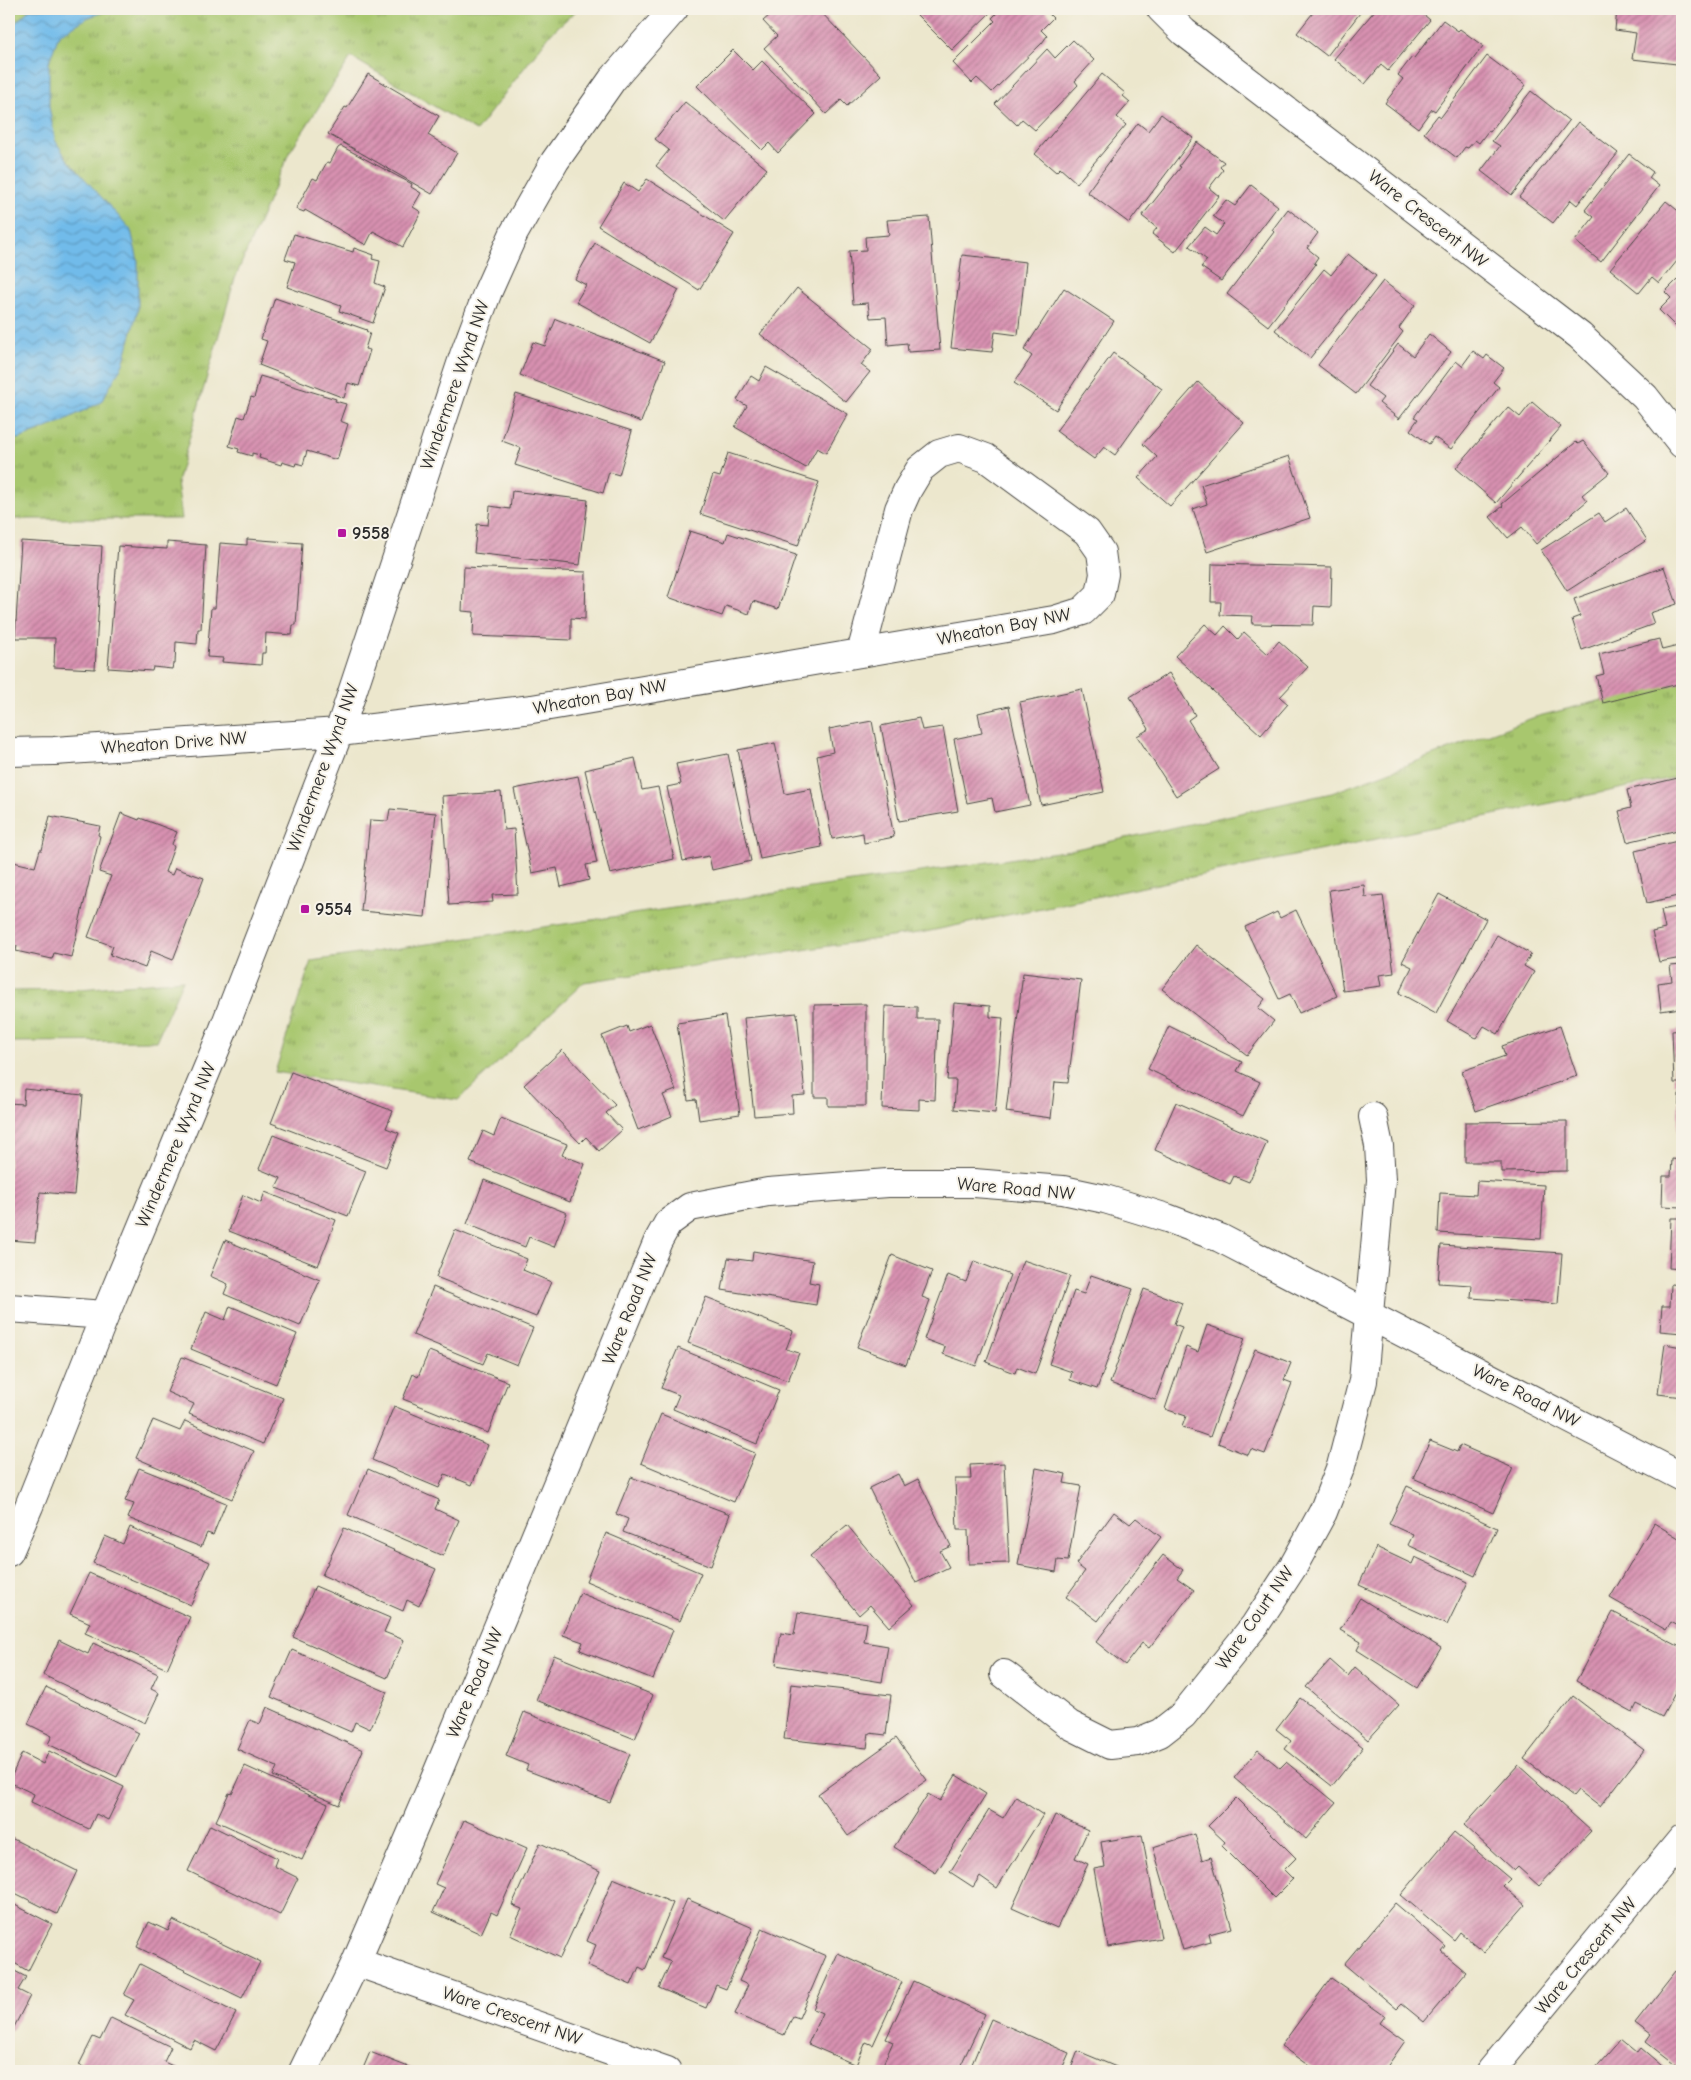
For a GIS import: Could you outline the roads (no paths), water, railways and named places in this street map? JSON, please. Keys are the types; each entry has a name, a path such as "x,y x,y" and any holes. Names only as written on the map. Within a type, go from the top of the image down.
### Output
{"street":[{"name":"Windermere Wynd NW","path":"9,1552 105,1315 224,1031 338,732 464,355 492,282 514,234 555,161 612,80 674,9"},
{"name":"Ware Crescent NW","path":"1161,9 1184,32 1580,336 1645,396 1682,444"},
{"name":"Wheaton Bay NW","path":"338,732 532,709 861,653 1054,620 1082,611 1100,594 1104,574 1101,552 1087,532 986,458 959,448 939,454 920,469 899,509 861,653"},
{"name":"Wheaton Drive NW","path":"9,752 54,751 338,732"},
{"path":"1370,1315 1381,1180 1380,1146 1373,1117"},
{"name":"Ware Road NW","path":"302,2071 356,1962 512,1597 658,1241 668,1223 690,1206 768,1192 888,1183 974,1183 1049,1188 1105,1198 1220,1238 1682,1477"},
{"path":"9,1308 105,1315"},
{"name":"Ware Court NW","path":"1004,1674 1070,1725 1110,1745 1138,1742 1160,1733 1183,1715 1255,1624 1294,1565 1323,1512 1341,1466 1363,1381 1370,1315"},
{"name":"Ware Crescent NW","path":"1490,2071 1682,1839"},
{"name":"Ware Crescent NW","path":"356,1962 667,2071"}],"water":[{"path":"30,9 112,9 87,18 59,35 49,62 49,106 55,140 67,159 131,230 138,261 138,309 123,364 101,402 59,423 19,439 9,439 9,38 12,26"}],"place":[{"name":"9558","path":"342,533"},
{"name":"9554","path":"305,909"}]}
